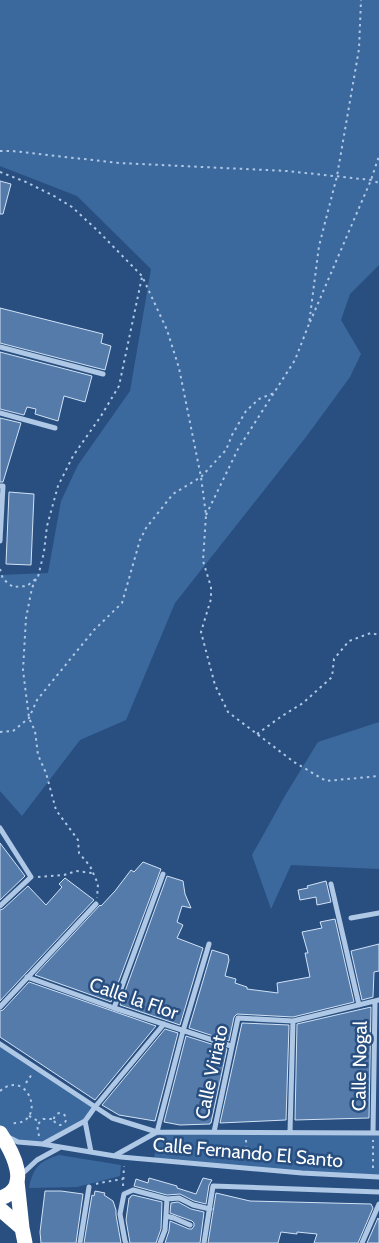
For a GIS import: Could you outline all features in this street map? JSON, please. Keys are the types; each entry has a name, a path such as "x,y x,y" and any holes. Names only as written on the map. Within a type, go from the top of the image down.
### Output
{"highway":[{"path":"3,1130 17,1170 24,1236"},
{"path":"0,1198 6,1197 14,1190 18,1180"},
{"path":"0,1210 24,1236"}],"street":[{"path":"0,347 103,374"},
{"path":"0,413 55,428"},
{"path":"0,541 1,486"},
{"path":"0,828 31,877 0,906"},
{"path":"114,1008 163,874"},
{"path":"331,884 359,1004"},
{"path":"0,1007 96,904"},
{"path":"352,918 379,913"},
{"path":"157,1132 183,1031 209,944"},
{"name":"Calle la Flor","path":"28,977 114,1008 231,1046"},
{"path":"290,1132 293,1021 377,1000"},
{"name":"Calle Nogal","path":"376,1133 377,1000"},
{"name":"Calle Viriato","path":"214,1132 238,1018 293,1021"},
{"path":"42,1144 85,1121 164,1024"},
{"name":"Calle Fernando El Santo","path":"0,1044 112,1118 157,1132 376,1133"},
{"path":"85,1121 90,1152"},
{"name":"Calle Fernando El Santo","path":"3,1130 18,1142 114,1156 379,1178"},
{"name":"Calle Fernando El Santo","path":"114,1156 157,1132"},
{"path":"18,1180 37,1160 60,1147"},
{"name":"Calle Fernando El Santo","path":"210,1209 214,1186 379,1192"},
{"path":"80,1243 89,1187"},
{"path":"126,1243 120,1214 124,1194 133,1190 167,1199 179,1198 193,1205 210,1209 204,1243"},
{"path":"160,1243 166,1230 167,1199"},
{"path":"362,1243 379,1204"},
{"path":"166,1216 190,1225"}],"path":[{"path":"309,324 320,246 337,176 358,49 361,0"},
{"path":"0,151 119,163 287,171 371,180 379,183"},
{"path":"206,515 238,449 295,360 371,180 379,156"},
{"path":"0,172 54,196 72,207 98,231 142,276 167,330 179,368 201,477 206,515 203,561 211,587 211,599 200,632 215,685 228,712 294,762 326,781 379,776"},
{"path":"96,904 98,884 90,866 79,853 78,840 56,810 46,773 38,755 35,732 29,718 23,670 26,618 32,588 38,577 44,552 47,526 58,486 73,456 102,416 119,386 142,276"},
{"path":"0,732 13,731 29,718 37,700 94,630 122,603 140,540 146,528 173,494 201,477 226,450 232,435 246,411 258,398 275,393"},
{"path":"0,569 4,579 13,587 27,586 38,577"},
{"path":"257,734 303,703 332,677 334,659 349,641 371,633 379,635"},
{"path":"31,877 64,875 76,871 93,873"},
{"path":"0,1091 9,1086 21,1088 27,1091 32,1103 32,1109 25,1120 3,1130"},
{"path":"59,1112 63,1113 66,1118 64,1124 61,1125 56,1124 54,1118 55,1114 59,1112"},
{"path":"29,1115 40,1122"},
{"path":"42,1144 37,1124 43,1120 54,1118"},
{"path":"246,1132 247,1168"},
{"path":"372,1177 376,1133"},
{"path":"89,1187 99,1182 123,1179 124,1157"}],"shaded area":[{"path":"0,0 379,0 379,265 350,294 341,320 361,354 350,377 306,437 175,603 126,720 80,740 22,816 0,791 0,575 48,573 61,501 78,465 130,391 151,269 77,196 0,166"},
{"path":"379,722 379,869 291,865 271,909 252,855 286,794 318,742"},
{"path":"0,1044 95,1107 85,1121 42,1144 18,1142 0,1133"},
{"path":"157,1132 379,1133 379,1177 154,1160"},
{"path":"59,1155 121,1165 120,1176 77,1187 29,1188 38,1166 46,1160"}],"building":[{"path":"0,181 11,184 3,214 0,214"},
{"path":"0,308 103,334 101,343 111,346 105,370 0,343"},
{"path":"0,352 92,376 85,402 64,396 58,421 35,414 36,409 27,407 24,415 0,409"},
{"path":"0,418 21,423 3,482 0,482"},
{"path":"9,492 34,494 31,565 6,564"},
{"path":"0,843 25,876 0,900"},
{"path":"143,862 161,869 111,1002 35,975 115,891 131,870 134,872"},
{"path":"167,876 183,881 185,894 191,908 182,906 177,922 183,925 177,938 203,948 180,1025 120,1005"},
{"path":"65,878 94,900 0,1001 0,910 28,886 46,905 62,887 59,884"},
{"path":"326,881 331,902 317,905 316,897 300,900 298,890"},
{"path":"335,919 354,1002 293,1017 237,1014 234,1017 229,1041 189,1028 212,950 228,955 229,960 225,976 236,979 235,983 247,987 247,989 278,993 277,983 310,977 305,953 308,953 302,932 322,928 320,922"},
{"path":"379,944 379,971 374,972 373,997 362,1000 351,951"},
{"path":"29,982 156,1026 95,1100 0,1037 0,1011"},
{"path":"371,1007 369,1118 295,1120 297,1024"},
{"path":"242,1023 289,1025 286,1120 220,1123"},
{"path":"165,1029 178,1033 155,1121 119,1115 102,1105"},
{"path":"186,1036 227,1049 210,1124 180,1125 164,1122"},
{"path":"149,1178 196,1194 203,1178 212,1180 209,1185 206,1204 194,1201 180,1194 167,1195 134,1186 136,1179 148,1183"},
{"path":"45,1191 83,1194 76,1243 41,1243 40,1232"},
{"path":"95,1191 105,1193 104,1195 113,1201 121,1243 84,1243 92,1195 94,1196"},
{"path":"216,1193 250,1201 371,1204 373,1208 358,1243 314,1243 317,1234 281,1232 278,1243 208,1243"},
{"path":"133,1195 162,1202 161,1229 156,1243 130,1243 126,1220 129,1198"},
{"path":"178,1202 191,1209 204,1212 200,1243 165,1243 170,1221 189,1229 192,1229 194,1226 192,1221 170,1213 171,1203"},
{"path":"378,1218 379,1243 367,1243"}]}
